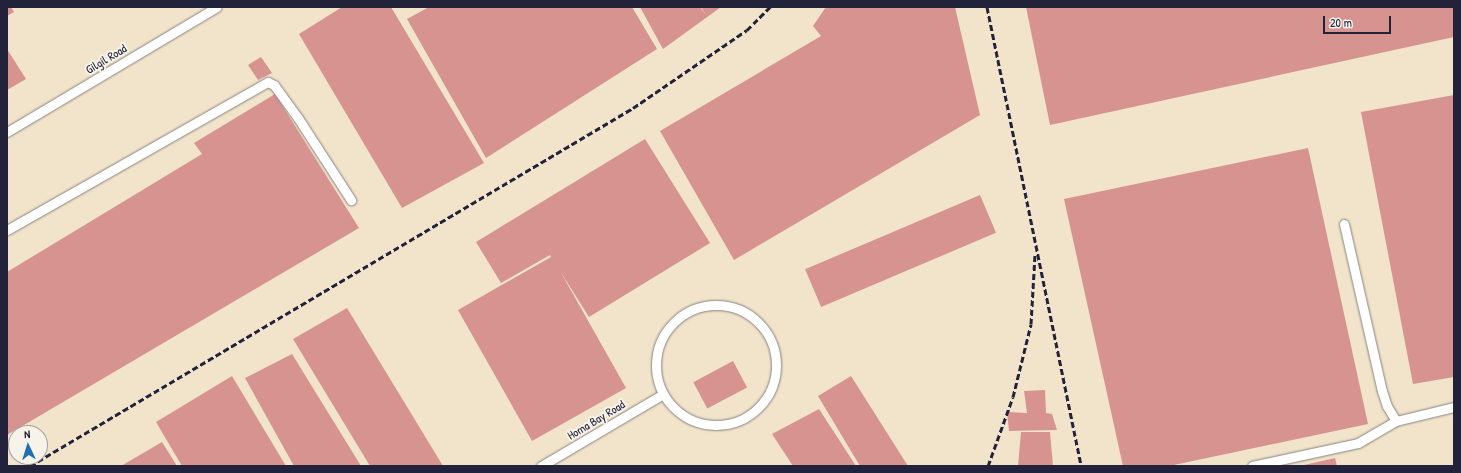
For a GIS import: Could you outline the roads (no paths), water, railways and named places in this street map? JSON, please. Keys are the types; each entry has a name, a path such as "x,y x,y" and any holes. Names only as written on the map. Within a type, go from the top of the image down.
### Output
{"lane":[{"name":"Gilgil Road","path":"7,132 217,7"},
{"path":"7,230 268,82 274,85 298,118 351,200"},
{"path":"1344,224 1382,392 1387,406 1396,421"},
{"path":"709,306 729,306 752,317 768,335 776,358 773,385 758,408 747,417 721,425 694,421 671,405 663,394 658,382 656,368 657,354 661,341 668,329 677,319 689,312 709,306"},
{"name":"Homa Bay Road","path":"541,466 663,394"},
{"path":"1252,466 1358,443 1396,421 1454,407"}],"railway":[{"path":"30,466 633,108 747,30 770,7"},
{"path":"987,7 1081,466"},
{"path":"988,466 1013,397 1031,324 1035,255"}]}
